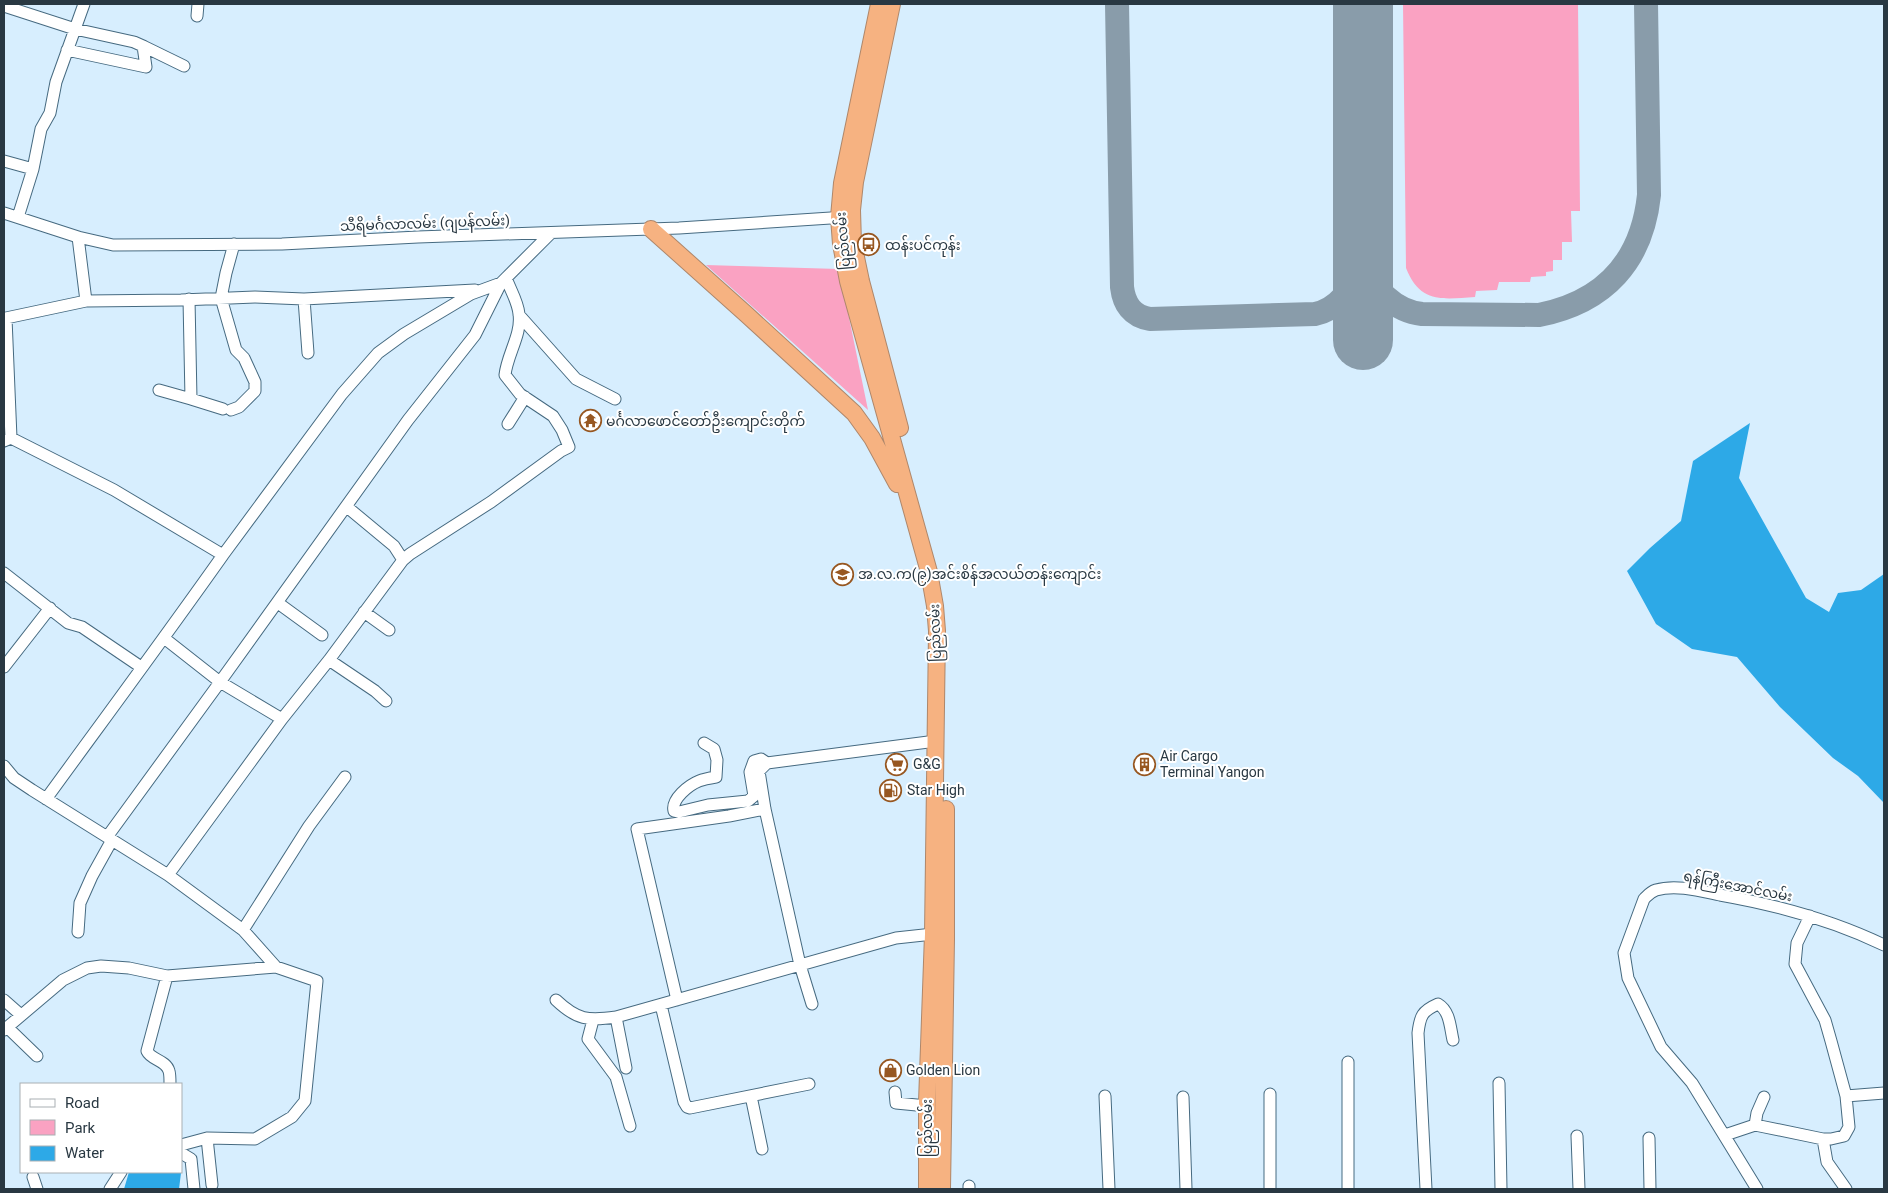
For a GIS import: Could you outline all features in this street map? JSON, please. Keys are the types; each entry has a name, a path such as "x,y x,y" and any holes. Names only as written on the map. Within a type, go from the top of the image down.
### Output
{"highway":[{"name":"ပြည်လမ်း","path":"879,4 842,183 846,217 861,281 938,571 943,600 946,641 946,939 942,1189"},
{"name":"ပြည်လမ်း","path":"892,4 841,244 848,281 929,572 935,606 937,631 934,934 927,1106 927,1189"},
{"path":"650,229 746,314 854,414 872,438 914,516"}],"street":[{"path":"18,217 33,170 41,129 50,113 56,82 84,4"},
{"path":"197,16 198,4"},
{"path":"4,6 74,29 134,42 184,66"},
{"path":"67,50 146,67 143,46"},
{"path":"4,161 33,170"},
{"name":"သီရိမင်္ဂလာလမ်း (ဂျပန်လမ်း)","path":"4,213 78,237 113,244 282,244 650,229 846,217"},
{"path":"78,932 80,903 109,838 408,420 474,335 503,280 551,233"},
{"path":"78,237 86,301"},
{"path":"159,390 227,410 239,407 255,391 255,382 244,358 236,350 221,298 234,244"},
{"path":"46,799 164,638 222,555 342,394 378,353 404,334 439,313 503,280"},
{"path":"503,280 519,315 576,379 615,399"},
{"path":"222,555 114,490 8,439 5,318 86,301 304,298 482,290"},
{"path":"304,298 308,353"},
{"path":"189,299 191,399"},
{"path":"168,875 282,719 329,660 403,560 491,502 569,447 562,430 553,416 520,394 505,375 506,364 517,334 519,315"},
{"path":"508,424 525,397"},
{"path":"347,507 394,546 403,560"},
{"path":"4,573 68,623 82,627 141,667"},
{"path":"278,603 322,635"},
{"path":"4,667 50,608"},
{"path":"364,612 389,630"},
{"path":"164,638 220,682 282,719"},
{"path":"329,660 386,701"},
{"path":"812,1004 800,965 765,809 759,771 767,763 936,741"},
{"path":"704,744 714,749 717,760 716,777 699,781 691,786 675,800 674,811 679,812 708,805 748,801 754,796 750,772 754,761 761,759 767,763"},
{"path":"4,766 14,778 168,875 243,930 276,967"},
{"path":"243,930 309,826 345,777"},
{"path":"677,1000 637,829 765,809"},
{"name":"ရန်ကြီးအောင်လမ်း","path":"1757,1189 1692,1083 1661,1047 1628,978 1624,953 1644,899 1649,893 1657,890 1692,889 1756,902 1810,916 1884,945"},
{"path":"1725,1135 1754,1125 1823,1139 1844,1136 1850,1127 1846,1096 1825,1020 1795,964 1797,943 1810,916"},
{"path":"556,1000 570,1013 593,1020 616,1017 896,938 934,934"},
{"path":"37,1056 6,1029 62,980 87,968 101,966 167,976 276,967 318,981 306,1101 292,1117 255,1138 207,1138 182,1145"},
{"path":"167,976 147,1051 149,1056 166,1065 169,1071 170,1083"},
{"path":"4,1000 21,1015"},
{"path":"1426,1189 1418,1033 1420,1019 1427,1009 1438,1004 1442,1006 1447,1014 1453,1040"},
{"path":"661,1005 687,1107 690,1108 809,1084"},
{"path":"616,1017 626,1068"},
{"path":"593,1020 588,1040 616,1077 630,1126"},
{"path":"1348,1062 1348,1189"},
{"path":"1499,1083 1501,1189"},
{"path":"895,1092 896,1103 927,1106"},
{"path":"1846,1096 1884,1093"},
{"path":"1270,1094 1270,1189"},
{"path":"751,1096 762,1149"},
{"path":"1105,1096 1109,1189"},
{"path":"1183,1097 1186,1189"},
{"path":"1754,1125 1764,1097"},
{"path":"1577,1136 1580,1189"},
{"path":"207,1138 212,1185"},
{"path":"1649,1138 1650,1189"},
{"path":"1823,1139 1828,1162 1846,1189"},
{"path":"182,1153 191,1159 194,1189"},
{"path":"110,1189 119,1173"},
{"path":"33,1177 37,1189"}],"green space":[{"path":"1403,4 1578,4 1580,211 1571,211 1572,242 1562,242 1562,260 1553,260 1553,271 1546,272 1546,276 1531,277 1530,282 1499,282 1497,290 1476,291 1475,297 1453,298 1434,297 1426,294 1412,280 1406,268"},
{"path":"706,265 839,269 868,410"}],"water":[{"path":"1750,423 1739,478 1806,598 1829,612 1838,593 1861,590 1884,574 1884,803 1858,776 1833,758 1780,707 1737,657 1692,649 1656,624 1627,571 1681,521 1693,461"},
{"path":"129,1173 181,1173 179,1189 124,1189"}],"taxiway":[{"path":"1117,4 1122,287 1130,308 1138,315 1150,319 1315,314 1339,302 1350,288 1363,264"},
{"path":"1363,264 1373,282 1386,297 1402,308 1422,314 1539,315 1562,309 1583,300 1601,289 1629,259 1645,219 1649,195 1646,4"}],"runway":[{"path":"1363,4 1363,340"}],"place":[{"name":"ထန်းပင်ကုန်း","path":"869,245"},
{"name":"မင်္ဂလာဖောင်တော်ဦးကျောင်းတိုက်","path":"590,421"},
{"name":"အ.လ.က(၉)အင်းစိန်အလယ်တန်းကျောင်း","path":"842,574"},
{"name":"G&G","path":"897,764"},
{"name":"Air Cargo Terminal Yangon","path":"1144,764"},
{"name":"Star High","path":"891,790"},
{"name":"Golden Lion","path":"890,1070"}]}
